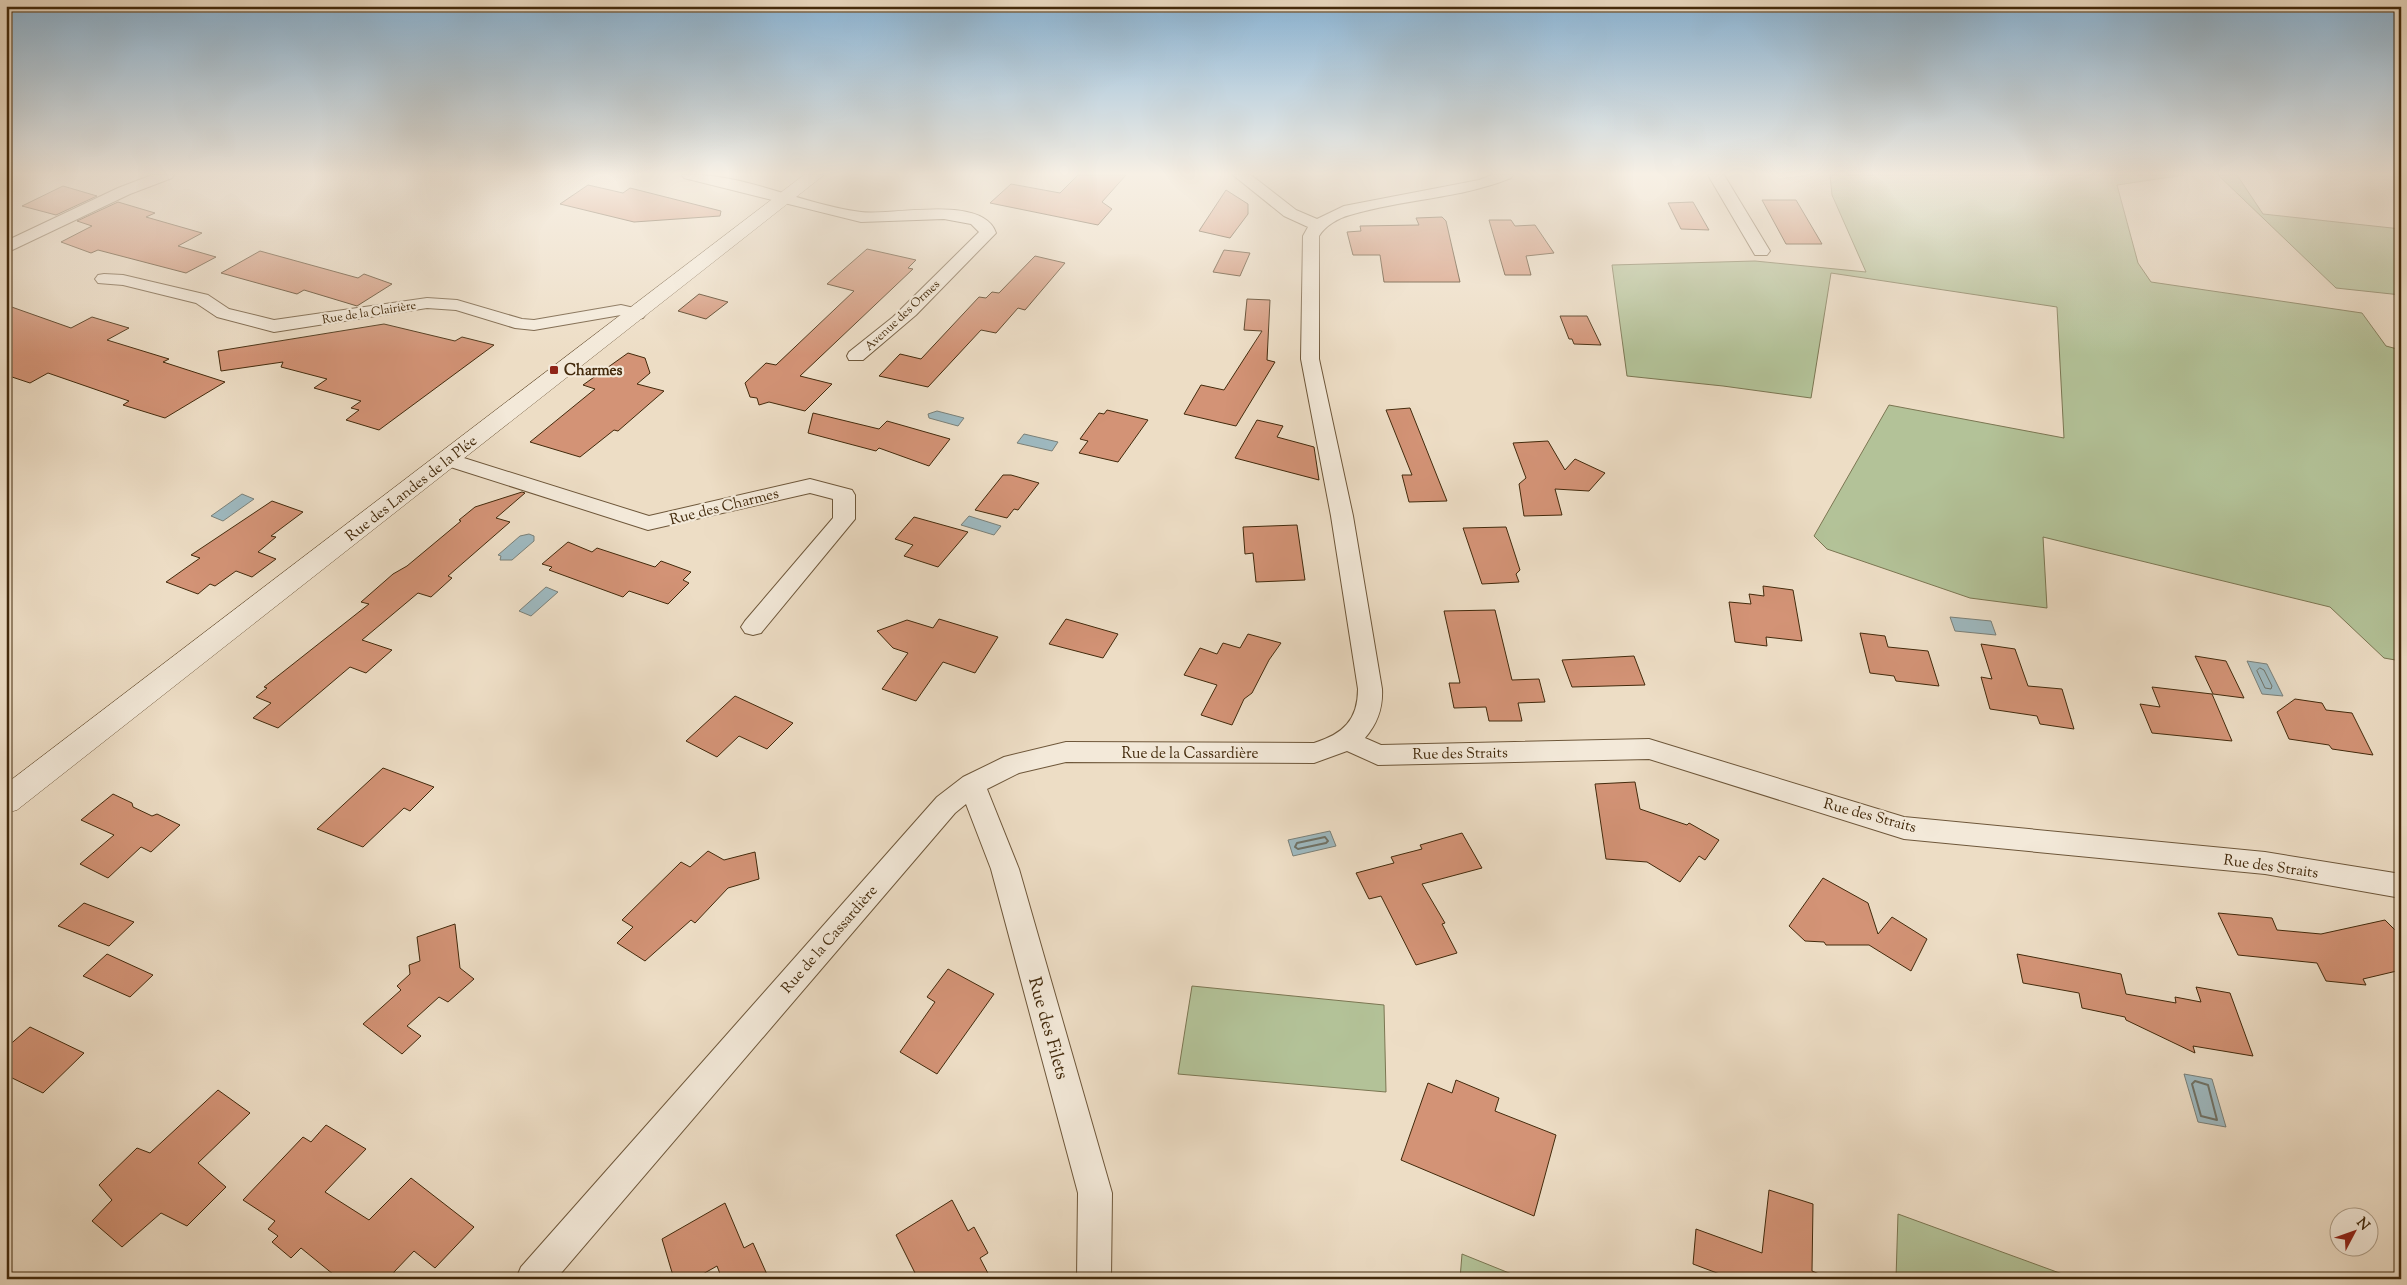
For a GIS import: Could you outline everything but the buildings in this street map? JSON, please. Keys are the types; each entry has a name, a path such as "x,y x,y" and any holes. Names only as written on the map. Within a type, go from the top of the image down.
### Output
{"street":[{"path":"6,248 33,235"},
{"name":"Rue des Landes de la Plée","path":"6,801 738,235"},
{"name":"Avenue des Ormes","path":"856,356 878,340 975,243 985,235"},
{"path":"1312,235 1310,359 1342,516 1370,689 1369,709 1347,740"},
{"path":"1752,235 1761,251"},
{"name":"Rue de la Clairière","path":"104,279 123,280 202,299 223,313 274,326 427,303 457,305 534,326 621,310 638,314"},
{"name":"Rue des Charmes","path":"448,459 648,524 810,486 844,495 844,519 754,627"},
{"name":"Rue de la Cassardière","path":"533,1279 946,805 972,784 1013,764 1066,752 1296,754 1330,749 1347,740"},
{"name":"Rue des Straits","path":"1347,740 1378,755 1649,749 1904,828 2265,863 2401,886"},
{"name":"Rue des Filets","path":"972,784 1005,869 1095,1193 1094,1279"}],"green space":[{"path":"1850,235 2130,235 2138,263 2151,282 2362,313 2386,346 2401,350 2401,661 2384,658 2330,607 2043,537 2047,608 1970,598 1827,549 1814,536 1889,405 2064,438 2057,307 1831,273 1811,398 1627,376 1612,265 1755,261 1866,272"},
{"path":"2281,235 2401,235 2401,295 2336,288"},
{"path":"1192,986 1384,1005 1386,1092 1178,1074"},
{"path":"1898,1214 2076,1279 1896,1279"},
{"path":"1462,1254 1524,1279 1460,1279"}],"water":[{"path":"937,411 964,418 958,426 929,418 928,414"},
{"path":"1024,434 1058,442 1052,451 1017,443"},
{"path":"242,494 254,499 223,521 211,516"},
{"path":"969,516 1001,526 994,535 961,525"},
{"path":"529,534 534,536 534,541 512,560 500,560 501,556 498,555 520,536"},
{"path":"546,587 558,592 531,616 519,611"},
{"path":"1950,617 1991,621 1996,635 1955,631"},
{"path":"2247,661 2267,664 2283,696 2262,694"},
{"path":"1330,831 1336,846 1293,856 1288,840"},
{"path":"2184,1074 2212,1079 2226,1127 2198,1122"}],"place":[{"name":"Charmes","path":"554,370"}]}
